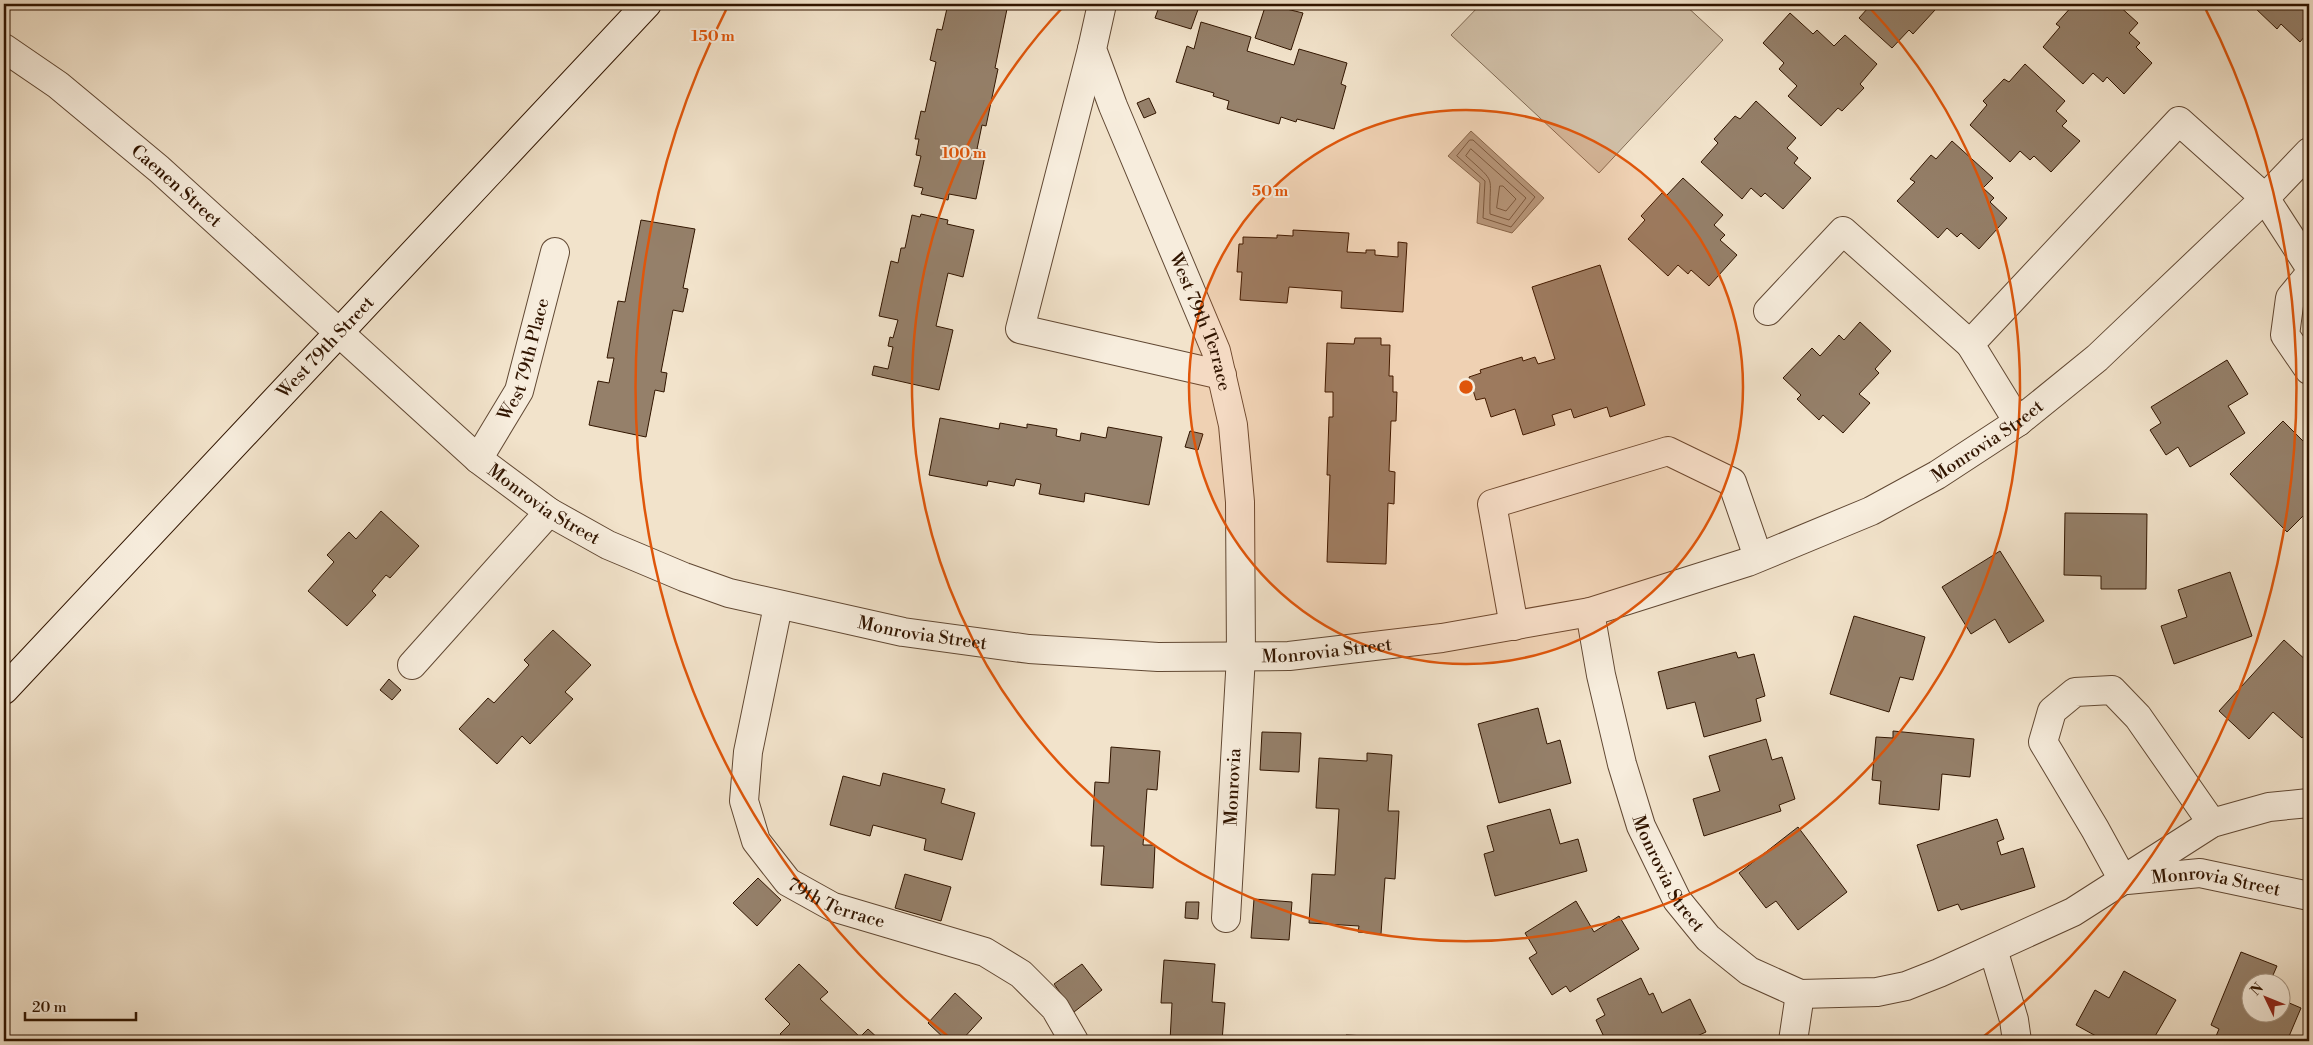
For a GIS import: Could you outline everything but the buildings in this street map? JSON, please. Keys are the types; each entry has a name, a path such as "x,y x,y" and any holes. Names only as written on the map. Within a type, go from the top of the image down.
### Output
{"street":[{"name":"West 79th Street","path":"4,690 340,334 646,4"},
{"path":"1102,4 1020,329 1222,375"},
{"name":"Caenen Street","path":"4,48 58,85 159,169 340,334"},
{"name":"West 79th Terrace","path":"1092,49 1132,151 1216,351 1222,375 1233,424 1240,502 1241,656"},
{"path":"1970,344 2180,121 2265,198 2309,266"},
{"name":"Monrovia Street","path":"340,334 478,459 549,512 608,545 730,594 904,632 1029,649 1158,657 1289,656 1442,638 1590,612 1758,557 1871,511 1937,475 2018,422 2097,358 2265,198 2309,152"},
{"path":"1768,311 1844,230 1970,344 2018,422"},
{"name":"West 79th Place","path":"478,459 520,391 555,252"},
{"path":"2309,275 2290,298 2285,335 2309,370"},
{"path":"1514,626 1492,504 1668,451 1732,482 1758,557"},
{"path":"412,665 549,512"},
{"name":"79th Terrace","path":"778,606 748,752 744,802 756,841 788,882 833,907 985,952 1021,974 1055,1008 1074,1041"},
{"name":"Monrovia Street","path":"1590,612 1601,676 1622,764 1641,826 1677,900 1708,938 1749,971 1800,994 1877,992 1906,986 1993,949 2072,912 2212,823 2269,807 2309,803"},
{"name":"Monrovia","path":"1226,918 1241,656"},
{"path":"2123,880 2043,742 2052,711 2075,692 2112,690 2138,717 2212,823"},
{"name":"Monrovia Street","path":"2123,880 2200,873 2309,896"},
{"path":"1993,949 2014,1020 2017,1041"},
{"path":"1793,1041 1800,994"}],"shaded area":[{"path":"1481,4 1684,4 1723,40 1599,173 1451,35"}],"water":[{"path":"1471,131 1544,198 1512,233 1477,223 1480,183 1448,156"}]}
